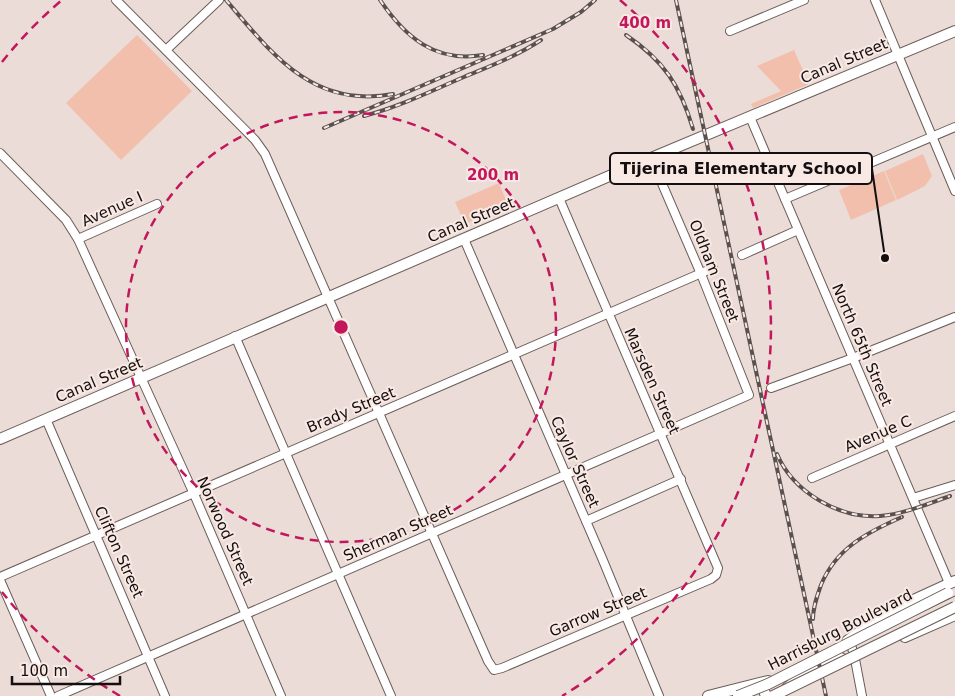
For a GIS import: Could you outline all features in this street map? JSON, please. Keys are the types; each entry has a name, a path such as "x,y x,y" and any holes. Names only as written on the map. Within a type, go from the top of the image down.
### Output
{"street":[{"path":"116,0 262,149 432,533"},
{"path":"166,50 219,0"},
{"path":"730,31 804,0"},
{"path":"874,0 955,191"},
{"name":"Canal Street","path":"0,439 651,158 955,31"},
{"name":"North 65th Street","path":"750,118 952,587"},
{"path":"785,200 955,128"},
{"name":"Norwood Street","path":"0,153 66,220 78,239 140,379 194,494 281,696"},
{"name":"Oldham Street","path":"651,158 701,274 749,395"},
{"name":"Marsden Street","path":"559,198 660,434 717,561 716,575"},
{"name":"Avenue I","path":"78,239 158,204"},
{"path":"742,255 798,230"},
{"name":"Caylor Street","path":"464,239 586,521 624,616 659,696"},
{"name":"Brady Street","path":"0,579 96,535 713,268"},
{"path":"771,388 853,358 955,317"},
{"path":"235,336 391,696"},
{"name":"Sherman Street","path":"58,696 749,395"},
{"name":"Avenue C","path":"812,478 955,416"},
{"name":"Clifton Street","path":"46,419 166,696"},
{"path":"586,521 681,479"},
{"path":"913,498 955,485"},
{"name":"Garrow Street","path":"432,533 494,670 711,579 716,575"},
{"path":"0,579 51,696"},
{"path":"708,696 778,678 818,661 885,614 952,587"},
{"name":"Harrisburg Boulevard","path":"738,696 768,684 952,587"},
{"name":"Harrisburg Boulevard","path":"773,696 955,607"},
{"path":"779,696 807,672 854,654 883,646 955,615"},
{"path":"849,640 854,654 862,696"},
{"path":"761,683 766,696"}],"shaded area":[{"path":"137,35 192,91 121,160 66,103"},
{"path":"794,50 809,84 753,108 751,104 781,91 757,66"},
{"path":"923,154 932,176 925,186 897,200 885,171"},
{"path":"884,171 896,200 851,220 839,190"},
{"path":"499,183 508,205 465,224 455,202"}],"tram line":[{"path":"748,696 955,596"}],"railway":[{"path":"226,0 260,40 278,57 297,73 317,85 340,93 365,96 393,94"},
{"path":"380,0 411,36 436,51 450,55 483,55"},
{"path":"324,128 553,29 581,12 595,0"},
{"path":"676,0 826,696"},
{"path":"626,35 651,54 669,75 682,99 693,129"},
{"path":"364,116 402,103 493,65 541,40"},
{"path":"777,454 784,468 806,491 834,508 849,513 864,516 889,515 950,496"},
{"path":"813,619 814,606 821,585 835,561 844,551 865,535 902,517"}],"place":[{"name":"Tijerina Elementary School","path":"885,258"}]}
